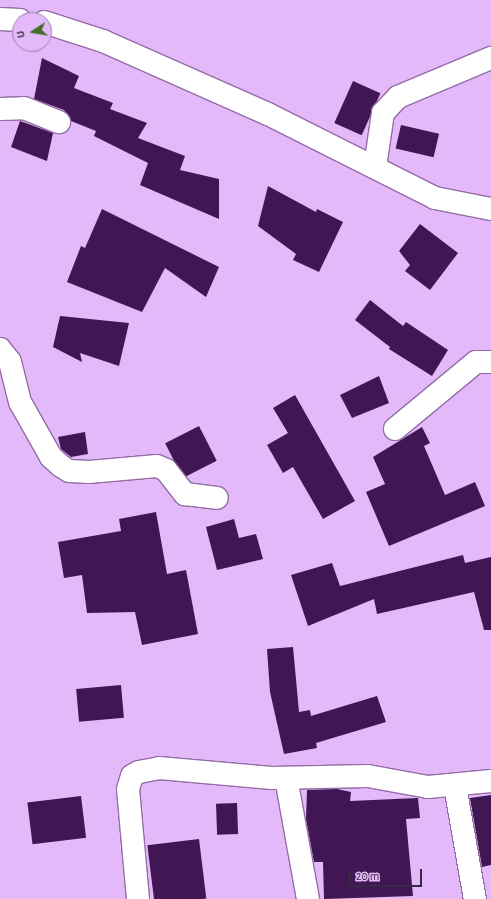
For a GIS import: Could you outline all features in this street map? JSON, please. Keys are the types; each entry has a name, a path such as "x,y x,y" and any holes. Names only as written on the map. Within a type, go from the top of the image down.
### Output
{"street":[{"path":"0,19 12,20"},
{"path":"52,25 103,41 268,114 435,198 491,209"},
{"path":"375,167 383,113 398,97 491,58"},
{"path":"0,109 24,108 59,122"},
{"path":"0,349 10,362 20,402 51,456 61,466 89,472 156,466 166,470 185,494 217,498"},
{"path":"395,428 476,362 491,362"},
{"path":"138,899 128,790 132,776 159,768 286,778 368,776 428,787 455,786 491,781"},
{"path":"286,778 308,899"},
{"path":"455,786 475,899"}],"building":[{"path":"42,58 79,76 74,88 113,103 110,109 147,123 138,138 185,156 180,170 219,179 219,219 140,185 148,163 94,136 96,131 71,121 64,110 34,99"},
{"path":"353,81 380,93 362,135 334,123"},
{"path":"20,121 53,133 47,161 11,147"},
{"path":"401,125 439,134 434,157 396,148"},
{"path":"268,186 316,212 317,209 343,222 319,272 293,260 296,254 258,226"},
{"path":"102,209 219,267 206,297 165,268 142,312 67,282 81,246 85,248"},
{"path":"420,224 458,253 430,290 405,271 410,265 399,251"},
{"path":"370,300 403,326 406,322 448,350 432,376 389,349 390,347 355,320"},
{"path":"60,316 129,323 119,366 80,353 82,362 53,347"},
{"path":"379,376 389,403 352,418 340,395"},
{"path":"295,395 355,501 323,519 293,467 283,473 267,445 288,433 273,408"},
{"path":"199,426 217,461 183,478 165,443"},
{"path":"422,427 430,443 424,446 445,495 475,482 485,506 389,546 366,492 385,484 373,457"},
{"path":"85,432 88,454 71,457 61,449 58,437"},
{"path":"156,512 167,574 186,570 198,634 142,645 135,612 87,613 82,575 64,578 58,542 121,531 119,519"},
{"path":"234,519 239,538 256,534 263,559 217,570 206,527"},
{"path":"463,555 465,563 491,557 491,630 484,630 474,592 377,614 374,599 308,626 291,575 332,563 340,586"},
{"path":"293,647 299,712 310,710 311,716 377,696 386,722 316,743 317,748 284,754 270,692 267,649"},
{"path":"121,685 124,718 79,722 76,689"},
{"path":"337,789 351,792 350,801 418,798 420,818 406,819 413,896 324,899 323,862 314,862 306,819 307,790"},
{"path":"491,795 491,865 482,867 470,798"},
{"path":"81,796 86,838 33,844 27,803"},
{"path":"237,803 238,834 217,835 216,804"},
{"path":"199,839 206,899 154,899 147,845"}]}
